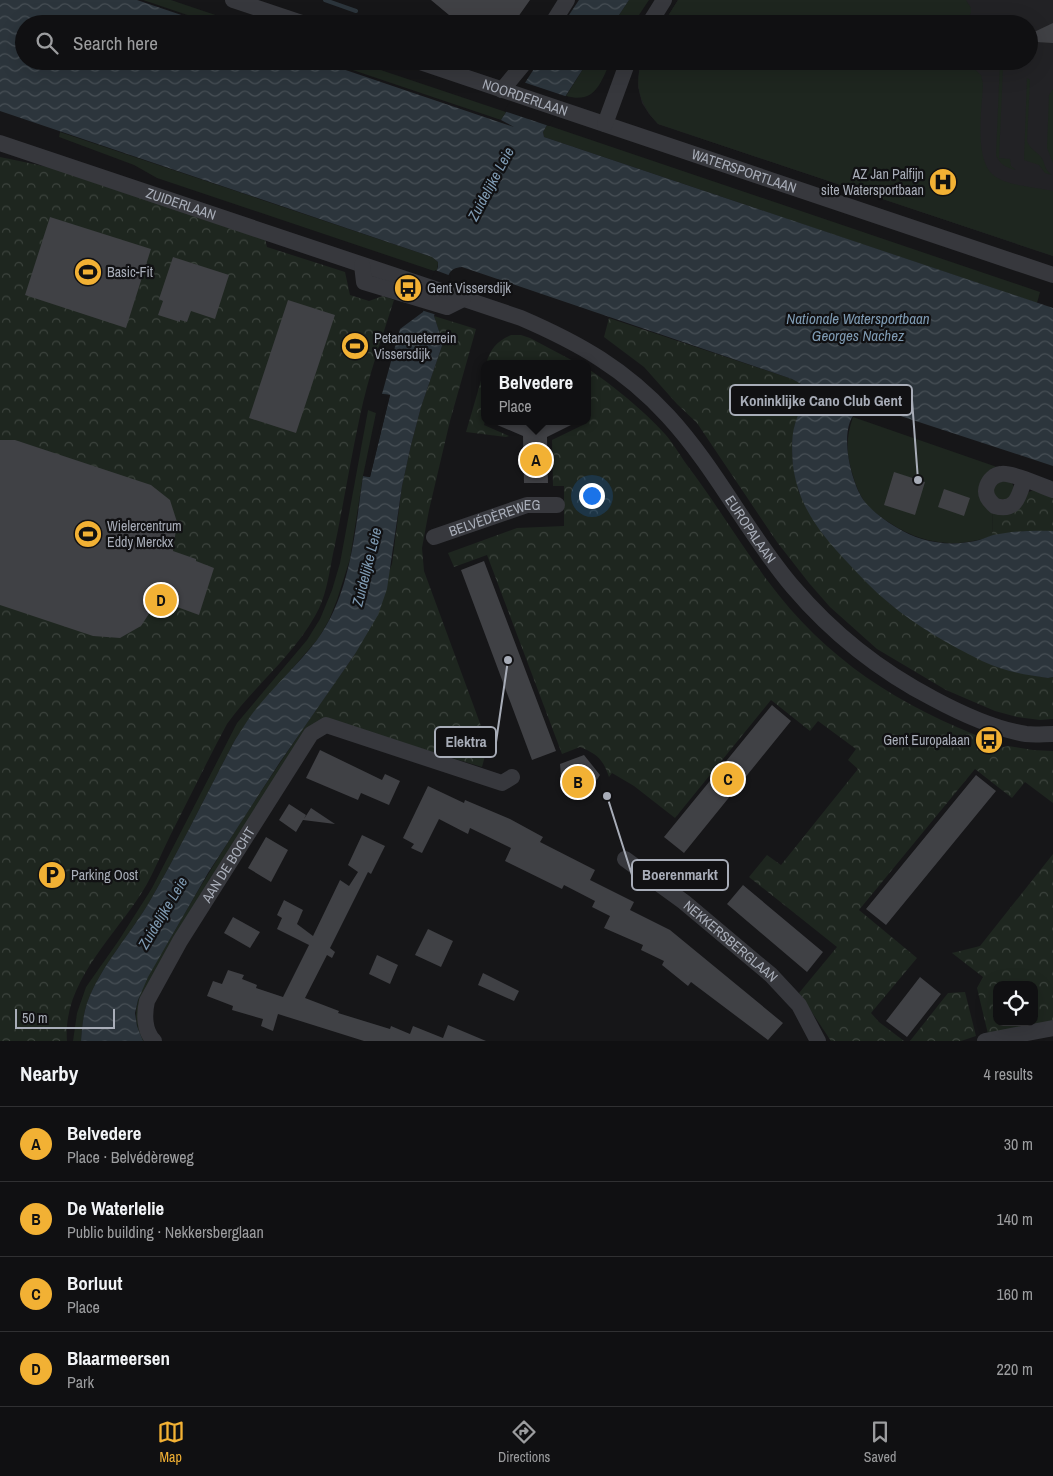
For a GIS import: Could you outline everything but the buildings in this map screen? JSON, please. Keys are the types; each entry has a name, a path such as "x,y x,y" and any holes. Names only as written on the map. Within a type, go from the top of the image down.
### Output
{"street":[{"path":"234,0 278,15"},
{"path":"558,15 567,0"},
{"path":"655,15 664,0"},
{"name":"NOORDERLAAN","path":"444,70 605,124"},
{"path":"506,91 520,70"},
{"path":"605,124 625,70"},
{"name":"WATERSPORTLAAN","path":"605,124 1053,275"},
{"name":"ZUIDERLAAN","path":"0,143 362,265 421,291 454,300"},
{"name":"EUROPALAAN","path":"454,300 521,318 548,330 591,352 640,389 686,436 706,462 792,587 822,618 867,658 918,691 971,717 998,727 1027,734 1053,734"},
{"path":"1024,480 1053,490"},
{"name":"BELVÉDÈREWEG","path":"434,537 527,505 557,505"},
{"name":"AAN DE BOCHT","path":"154,1041 150,1037 146,1024 145,1011 147,1000 180,941 311,734 326,725 502,783 512,777"},
{"name":"NEKKERSBERGLAAN","path":"625,859 684,902 771,975 799,1005 818,1041"},
{"path":"985,1041 1053,1028"}],"shaded area":[{"name":"AZ Jan Palfijn site Watersportbaan","path":"678,0 1053,0 1053,256 658,124 642,103 638,87 639,70 1038,70 1038,15 669,15"}],"green space":[{"path":"143,0 171,0 215,15 187,15"},
{"path":"629,0 649,0 639,15 619,15"},
{"path":"678,0 966,0 971,8 969,15 669,15"},
{"path":"353,70 381,70 506,112 501,120"},
{"path":"582,70 607,70 600,84 591,94 576,98 566,96"},
{"name":"AZ Jan Palfijn site Watersportbaan","path":"639,70 976,70 981,75 983,84 980,134 984,160 989,170 1002,180 1053,191 1053,256 658,124 643,103 638,79"},
{"path":"1000,70 1003,70 999,158 1010,159 1011,166 1016,170 1004,165 996,155"},
{"path":"1027,78 1030,80 1027,141 1041,157 1047,170 1052,175 1045,173 1039,165 1024,160"},
{"path":"1053,89 1053,163 1047,148 1049,95"},
{"path":"547,125 1040,292 1037,303 544,137 543,132"},
{"path":"60,132 432,257 438,262 437,272 157,178 134,165 59,137"},
{"path":"0,157 53,168 265,239 267,247 345,272 350,295 369,301 383,296 394,300 363,401 328,578 319,609 295,645 227,724 147,884 83,977 73,998 68,1019 67,1041 0,1041"},
{"path":"434,316 476,329 450,421 422,548 424,571 488,745 482,767 322,719 315,711 355,654 392,564 402,486 411,445 421,407 443,343"},
{"path":"609,318 792,379 801,384 806,392 804,404 795,424 792,445 793,466 799,493 839,553 890,604 924,628 983,661 1011,671 1048,678 1053,677 1053,719 1040,720 1017,717 995,711 946,690 877,649 830,607 777,542 697,423 644,367 604,337"},
{"path":"511,335 521,335 571,360 488,360 495,346"},
{"path":"591,371 628,399 665,434 767,580 814,634 840,657 895,696 957,727 991,741 990,745 999,748 1008,746 1053,751 1053,803 1025,782 1012,798 975,769 859,910 917,958 871,1013 879,1022 904,1041 831,1041 799,993 837,947 749,877 767,855 781,865 858,769 848,760 856,749 818,721 810,731 771,700 675,818 634,786 612,773 609,777 602,761 591,752 580,747 562,754 487,555 454,567 448,553 517,528 564,526 564,486 553,486 552,440 583,425 591,425"},
{"path":"481,381 481,425 509,436 466,432"},
{"path":"368,410 376,413 363,476 350,559 329,620 318,639 251,716 235,740 151,899 93,989 87,1003 81,1041 73,1041 77,1013 86,987 152,888 237,723 307,640 320,619 332,590 340,563"},
{"path":"853,417 997,467 991,469 992,536 978,540 952,543 927,540 902,530 872,510 859,492 850,465 848,441"},
{"path":"994,481 1011,481 1015,489 1008,500 995,499 992,486"},
{"path":"1035,489 1053,495 1053,531 1014,532 992,536 993,510"},
{"path":"315,711 322,719 151,987 149,1041 143,1041 137,1026 136,1011 141,991 151,971 228,842"},
{"path":"1053,854 1053,1022 1038,1025 1038,981 993,981 993,1026 1031,1026 988,1034 977,988 983,977 952,953 980,946"},
{"path":"965,992 976,1036 961,1041 910,1041 948,993"}],"water":[{"name":"Nationale Watersportbaan Georges Nachez","path":"0,0 137,0 181,15 15,15 15,70 346,70 514,127 501,120 533,70 582,70 543,132 544,137 1053,308 1053,466 873,407 861,409 852,417 848,428 847,441 851,469 865,502 884,519 915,537 935,542 955,543 975,541 993,535 1008,533 1053,531 1053,677 1048,678 1014,672 998,667 970,655 934,635 910,620 878,594 828,541 812,519 800,495 793,466 792,445 794,429 806,392 801,384 792,379 462,267 456,268 448,276 434,316 443,343 421,407 411,445 402,486 387,589 378,615 355,654 280,762 208,873 148,977 138,1000 135,1013 137,1026 143,1041 81,1041 87,1003 93,989 151,899 235,740 260,704 317,640 328,622 337,602 350,561 363,476 370,477 390,395 382,394 400,329 423,312 438,262 432,257 0,111"},
{"path":"579,0 629,0 619,15 569,15"}],"pier":[{"path":"523,82 568,97 549,126 504,111"},
{"path":"435,270 451,276 437,315 421,310"},
{"path":"382,394 390,395 370,477 363,476 364,474 368,475 387,397 381,396"}],"waterway":[{"path":"325,0 356,11"}],"place":[{"name":"AZ Jan Palfijn site Watersportbaan","path":"943,182"},
{"name":"Basic-Fit","path":"88,272"},
{"name":"Gent Vissersdijk","path":"408,288"},
{"name":"Petanqueterrein Vissersdijk","path":"355,346"},
{"name":"Belvedere","path":"536,460"},
{"name":"Koninklijke Cano Club Gent","path":"918,480"},
{"name":"Wielercentrum Eddy Merckx","path":"88,534"},
{"name":"Blaarmeersen","path":"161,600"},
{"name":"Elektra","path":"508,660"},
{"name":"Gent Europalaan","path":"989,740"},
{"name":"Borluut","path":"728,779"},
{"name":"De Waterlelie","path":"578,782"},
{"name":"Boerenmarkt","path":"607,796"},
{"name":"Parking Oost","path":"52,875"}],"water label":[{"name":"Zuidelijke Leie","path":"491,184"},
{"name":"Zuidelijke Leie","path":"367,567"},
{"name":"Zuidelijke Leie","path":"163,913"}]}
